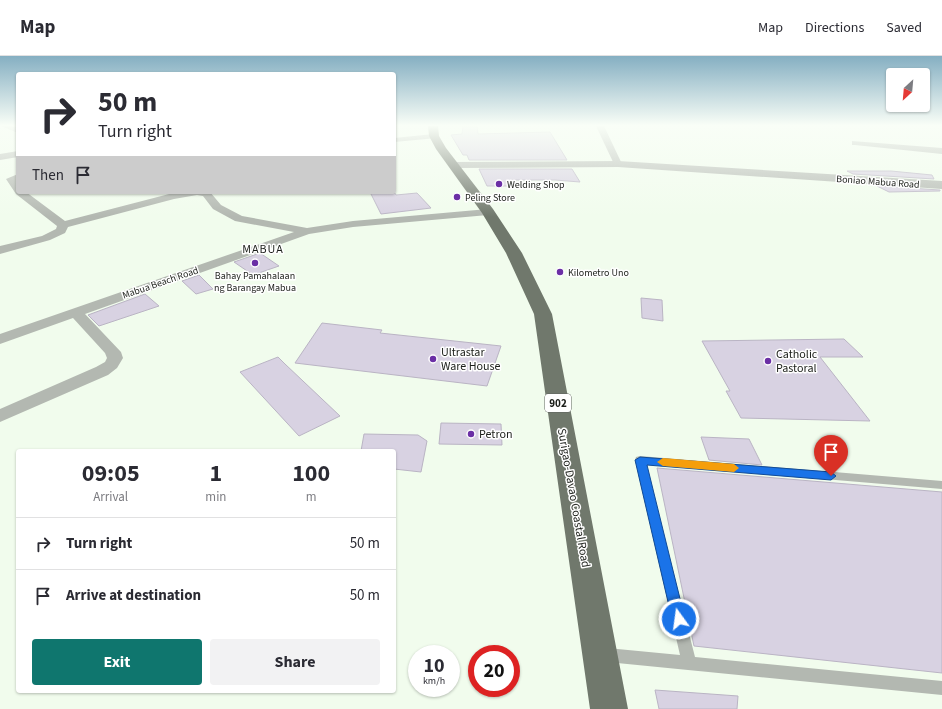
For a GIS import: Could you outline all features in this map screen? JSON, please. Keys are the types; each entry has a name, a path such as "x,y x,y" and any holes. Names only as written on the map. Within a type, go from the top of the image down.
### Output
{"highway":[{"name":"Surigao-Davao Coastal Road","path":"449,156 488,212 514,253 543,314 609,709"}],"street":[{"path":"614,156 618,164"},
{"name":"Boniao Mabua Road","path":"454,165 618,164 942,185"},
{"path":"16,178 11,179 16,187"},
{"path":"23,194 63,225"},
{"path":"63,225 185,194"},
{"path":"206,194 211,198 217,207 229,215 239,219 307,231"},
{"name":"Mabua Beach Road","path":"0,339 307,231 353,224 488,212"},
{"path":"0,250 46,238 61,231 63,225"},
{"path":"0,416 102,371 111,365 116,358 113,352 75,312"}],"lane":[{"path":"689,663 640,460 942,484"},
{"path":"600,654 942,688"}],"building":[{"path":"468,156 565,156 567,160 469,160"},
{"path":"479,169 572,169 580,182 555,180 511,180 514,186 487,186"},
{"path":"847,171 891,171 932,175 934,179 853,174"},
{"path":"877,186 940,190 940,191 889,192"},
{"path":"417,193 431,208 381,214 371,194 396,195"},
{"name":"Bahay Pamahalaan ng Barangay Mabua","path":"260,253 279,266 253,275 234,262"},
{"path":"199,275 213,289 196,294 182,281"},
{"path":"145,294 159,306 99,326 88,315"},
{"path":"641,298 662,300 663,321 642,318"},
{"name":"Ultrastar Ware House","path":"322,323 382,330 380,333 501,346 487,386 295,363"},
{"path":"844,339 863,357 820,357 870,421 741,418 726,391 730,391 702,341"},
{"path":"278,357 340,416 299,436 240,372"},
{"name":"Petron","path":"441,423 501,424 502,445 439,444"},
{"path":"364,434 418,435 427,441 421,472 396,469 396,449 361,449"},
{"path":"701,437 749,439 762,465 709,460"},
{"path":"657,468 942,492 942,673 694,646"},
{"path":"655,690 738,696 737,709 659,709"}],"slow traffic":[{"path":"663,462 734,468"}],"place":[{"name":"Welding Shop","path":"499,184"},
{"name":"Peling Store","path":"457,197"},
{"name":"Bahay Pamahalaan ng Barangay Mabua","path":"255,263"},
{"name":"Kilometro Uno","path":"560,272"},
{"name":"Ultrastar Ware House","path":"433,359"},
{"name":"Catholic Pastoral","path":"768,361"},
{"name":"Petron","path":"471,434"}],"district":[{"name":"MABUA","path":"263,249"}],"route":[{"path":"679,619 640,460 831,476"}]}
